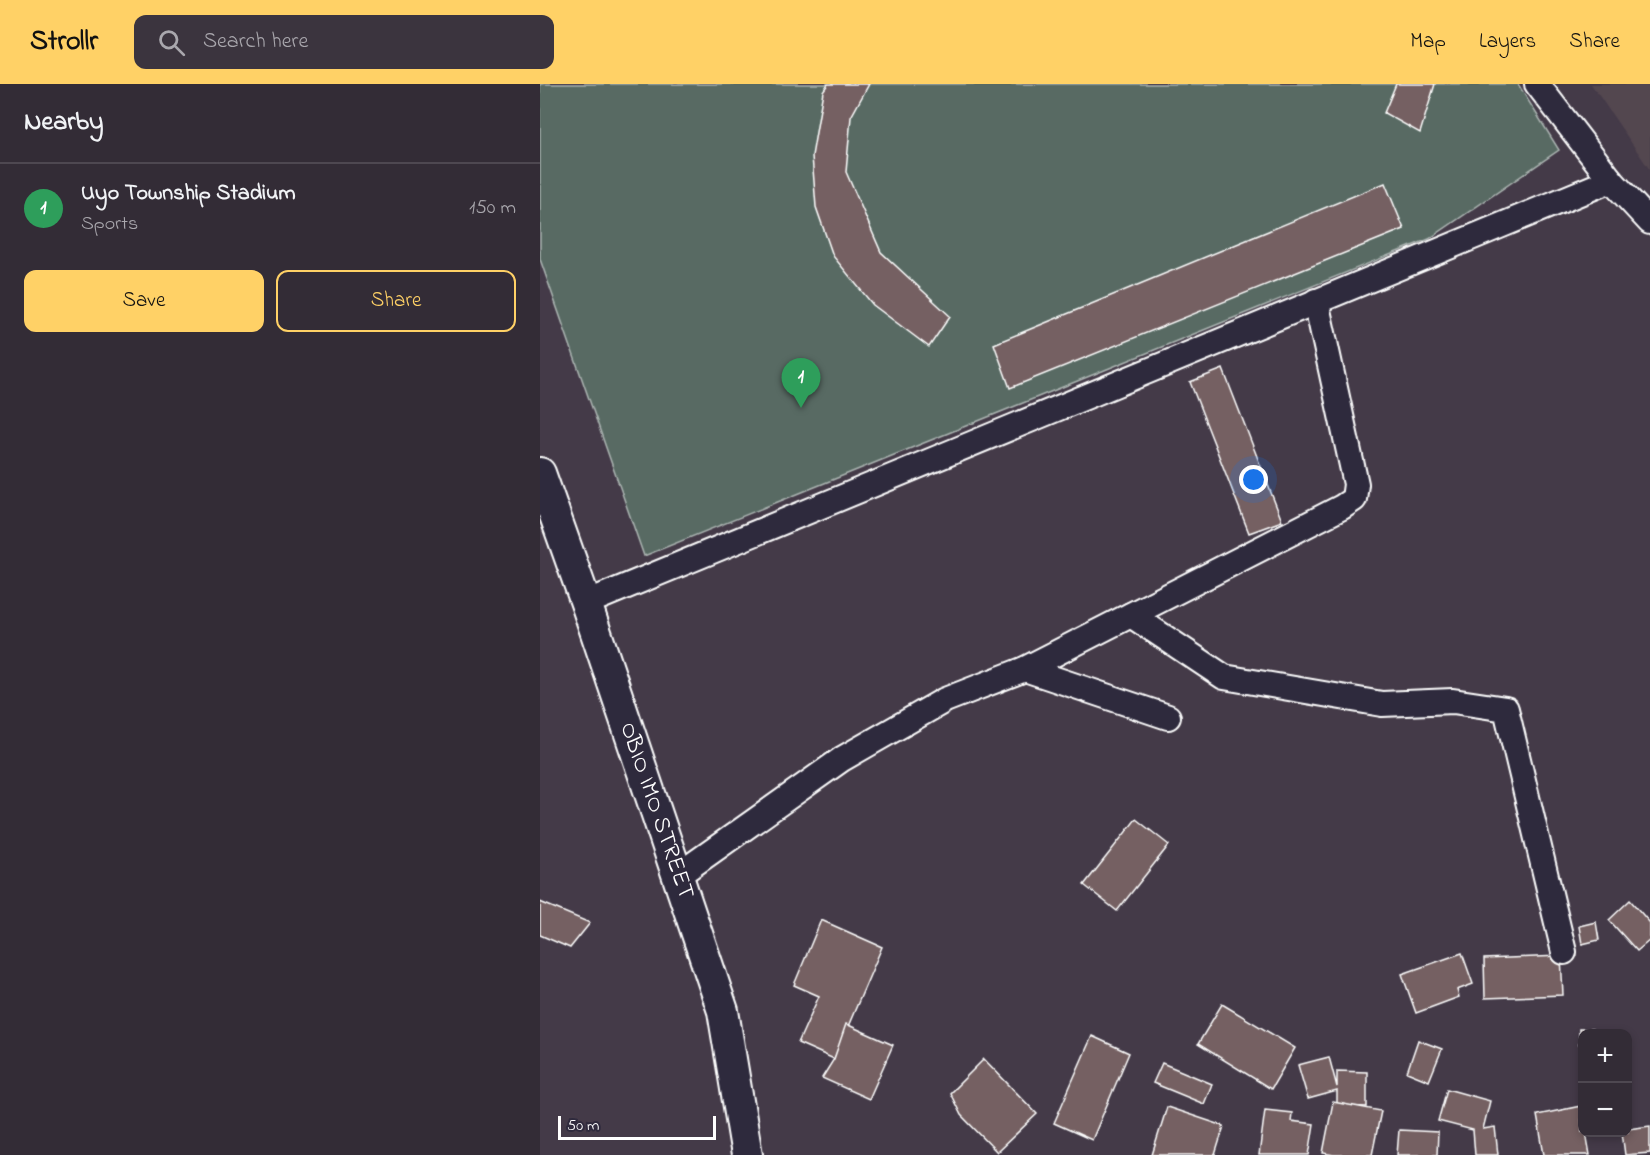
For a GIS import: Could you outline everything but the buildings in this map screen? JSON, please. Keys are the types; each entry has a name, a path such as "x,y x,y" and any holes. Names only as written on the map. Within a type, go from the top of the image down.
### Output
{"street":[{"path":"1537,84 1611,180 1650,222"},
{"path":"586,603 1611,180"},
{"path":"677,876 842,759 945,700 1025,669 1354,499 1356,484 1316,301"},
{"name":"OBIO IMO STREET","path":"540,473 723,1011 747,1155"},
{"path":"1131,615 1224,677 1382,704 1453,701 1506,709 1564,952"},
{"path":"1025,669 1168,717"}],"shaded area":[{"path":"1591,84 1650,84 1650,170"}],"green space":[{"path":"540,84 1518,84 1559,150 1429,239 644,556 540,259"}],"place":[{"name":"Uyo Township Stadium","path":"801,408"}]}
